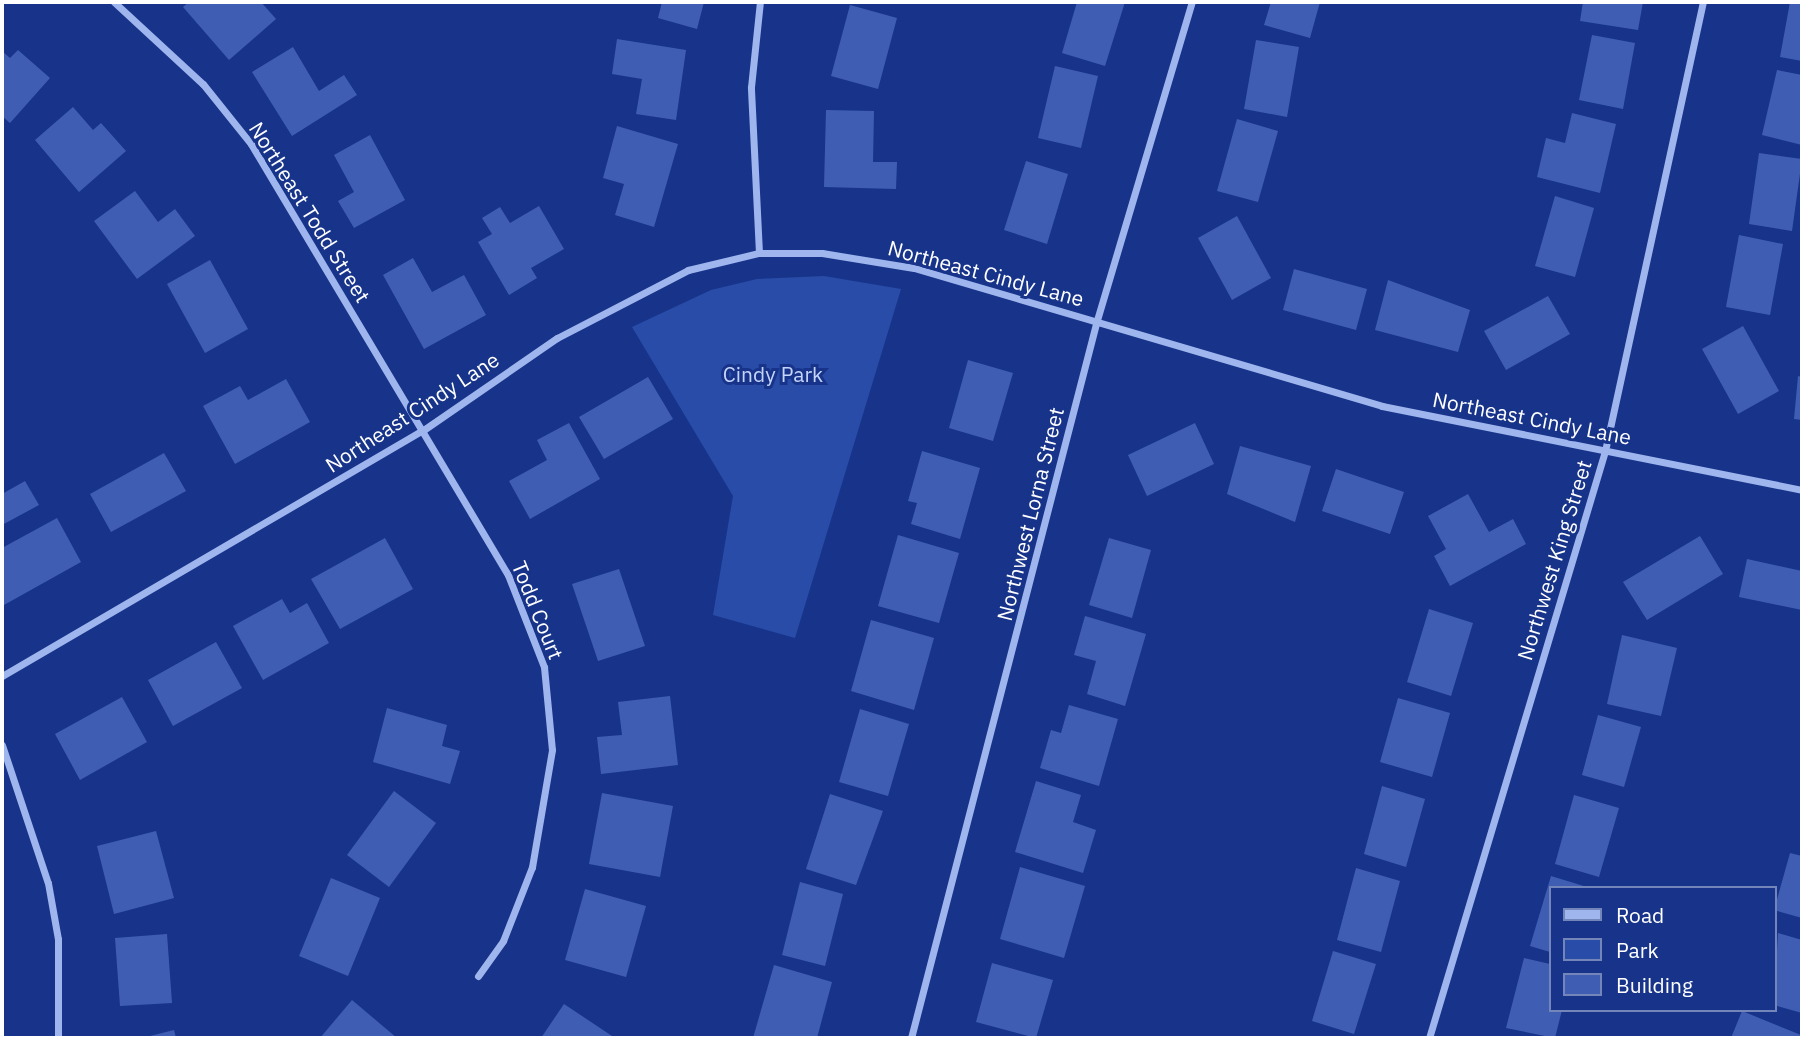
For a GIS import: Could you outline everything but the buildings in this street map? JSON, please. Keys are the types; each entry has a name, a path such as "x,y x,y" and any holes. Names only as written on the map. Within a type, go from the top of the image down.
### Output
{"street":[{"name":"Northeast Todd Street","path":"114,2 203,84 251,145 422,431"},
{"path":"759,254 751,87 760,2"},
{"name":"Northwest Lorna Street","path":"911,1038 1097,320 1192,2"},
{"name":"Northwest King Street","path":"1429,1038 1605,451 1703,2"},
{"name":"Northeast Cindy Lane","path":"2,676 422,431 590,320 688,270 759,254 822,253 914,268 1382,406 1802,490"},
{"name":"Todd Court","path":"422,431 508,575 544,667 552,750 532,867 503,941 478,976"},
{"path":"2,745 48,883 58,939 58,1038"}],"green space":[{"name":"Cindy Park","path":"824,276 901,289 795,638 713,615 733,496 632,327 711,290 757,279"}]}
